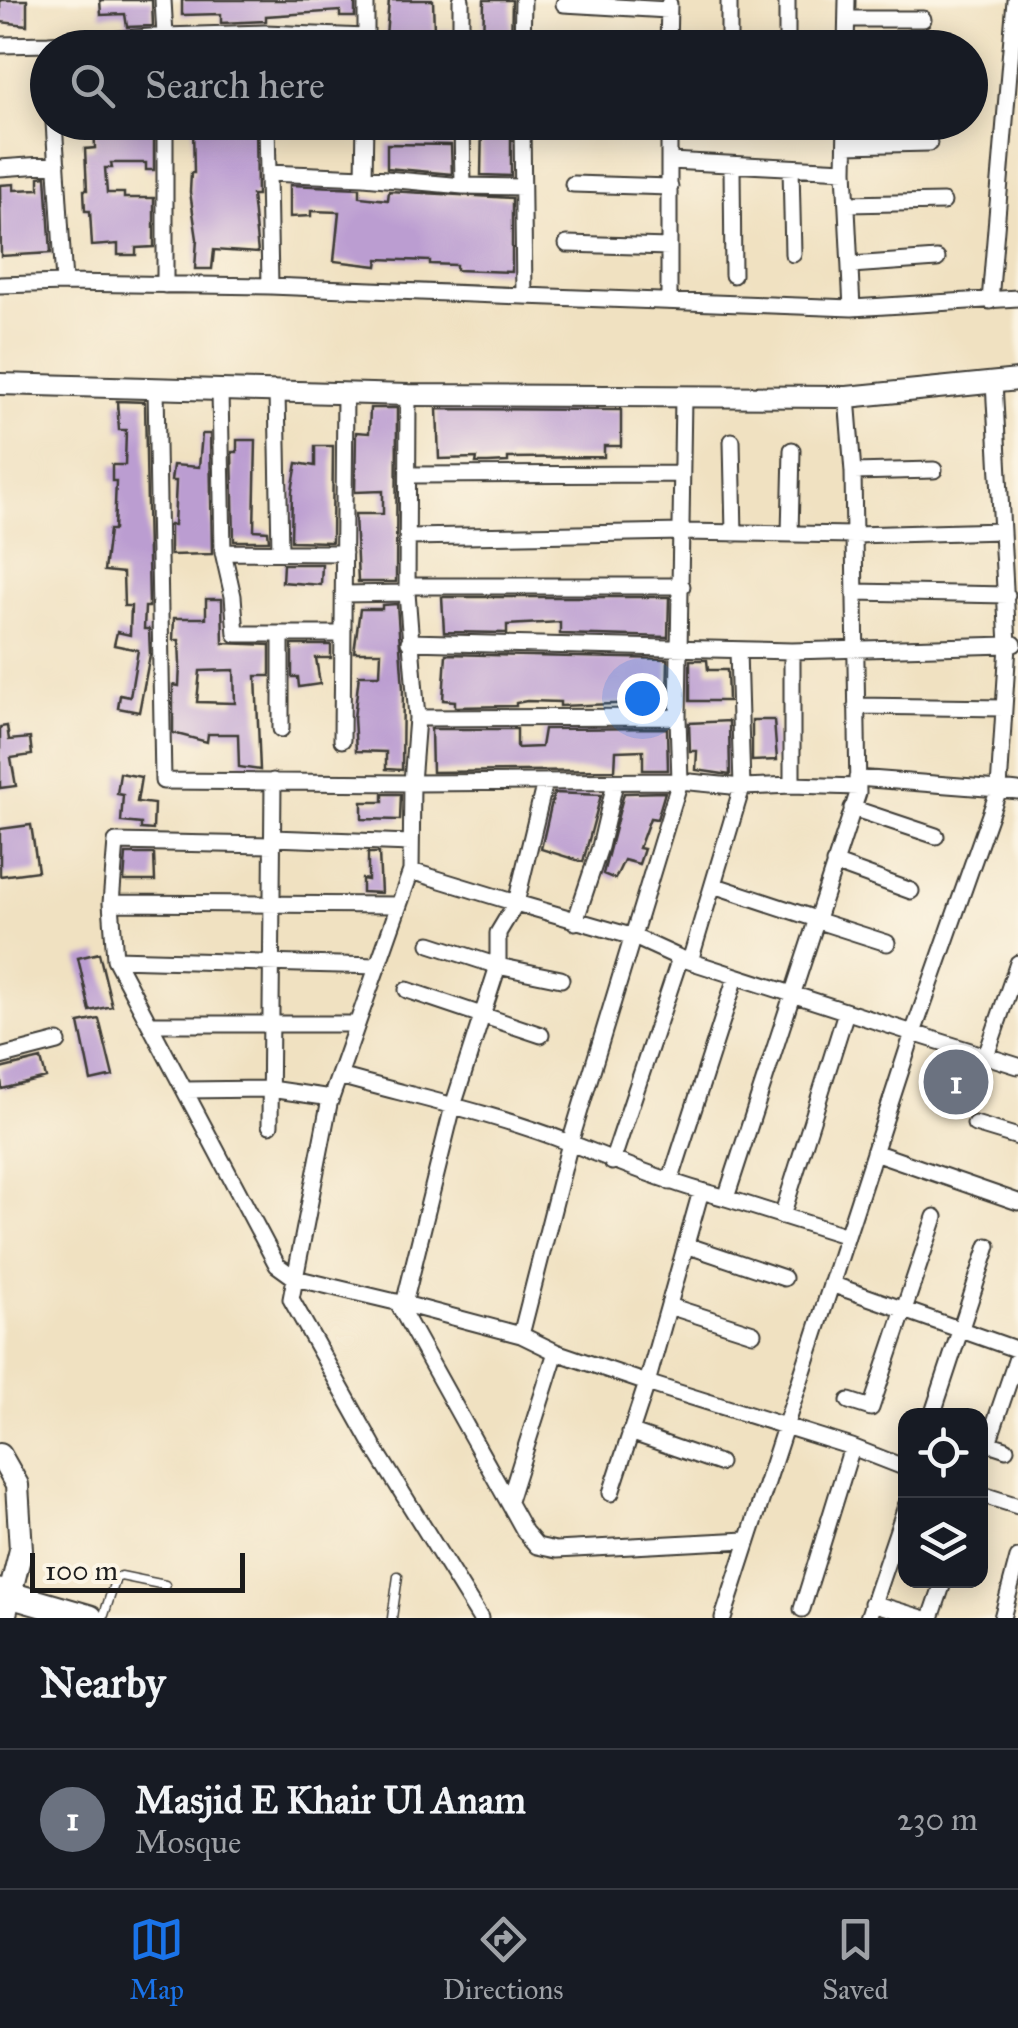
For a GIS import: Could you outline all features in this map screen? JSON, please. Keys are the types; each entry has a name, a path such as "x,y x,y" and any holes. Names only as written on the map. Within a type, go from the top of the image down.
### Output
{"highway":[{"path":"5,1601 90,1618"}],"main road":[{"path":"0,1455 17,1485 21,1550 5,1601"}],"street":[{"path":"162,0 165,30"},
{"path":"366,0 366,30"},
{"path":"460,0 461,30"},
{"path":"522,0 522,30"},
{"path":"728,30 729,0"},
{"path":"787,0 787,30"},
{"path":"847,0 847,30"},
{"path":"990,301 1012,92 1014,0"},
{"path":"564,4 669,5 668,30"},
{"path":"847,19 923,19"},
{"path":"0,45 30,46"},
{"path":"55,140 64,283"},
{"path":"164,285 165,140"},
{"path":"267,140 270,286"},
{"path":"364,176 365,140"},
{"path":"462,140 462,186"},
{"path":"522,140 524,296"},
{"path":"669,140 669,299"},
{"path":"846,140 852,308"},
{"path":"846,145 929,143"},
{"path":"670,161 845,170"},
{"path":"0,168 56,164"},
{"path":"732,166 733,274"},
{"path":"791,168 792,254"},
{"path":"268,173 522,187"},
{"path":"572,184 670,187"},
{"path":"998,197 1018,196"},
{"path":"848,204 943,202"},
{"path":"567,244 669,247"},
{"path":"851,265 937,260"},
{"path":"0,284 270,286 852,308 1018,298"},
{"path":"0,384 408,395 847,397 1018,380"},
{"path":"724,1618 746,1540 913,1033 1000,789 1004,708 1013,644 1006,595 994,382"},
{"path":"156,388 164,781 680,781 742,786 857,782 1018,791"},
{"path":"220,390 223,552 236,634 343,634"},
{"path":"277,392 280,552"},
{"path":"342,740 345,393"},
{"path":"408,395 407,590 418,718 412,783 411,871 331,1098 290,1299 374,1449 480,1618"},
{"path":"521,1335 570,1143 680,781 683,396"},
{"path":"726,1198 852,808 857,782 854,535 847,397"},
{"path":"732,441 734,534"},
{"path":"790,534 792,450"},
{"path":"852,472 934,470"},
{"path":"408,475 681,474"},
{"path":"409,537 1002,531"},
{"path":"223,552 344,554"},
{"path":"343,594 682,586"},
{"path":"855,592 1006,595"},
{"path":"280,637 281,729"},
{"path":"409,642 792,651 1013,644"},
{"path":"612,1162 712,885 742,786 738,650"},
{"path":"792,651 792,785"},
{"path":"856,706 1004,708"},
{"path":"418,718 678,717"},
{"path":"270,1126 274,782"},
{"path":"545,782 516,903 498,933 498,966 453,1106 400,1303 537,1546 556,1550 746,1540"},
{"path":"575,922 600,848 615,782"},
{"path":"852,808 936,836"},
{"path":"411,842 116,842 111,903 116,959 277,1266 295,1278 521,1335 556,1352 898,1465"},
{"path":"834,864 911,891"},
{"path":"411,871 634,938 736,977 1018,1066"},
{"path":"712,885 887,942"},
{"path":"111,903 399,905"},
{"path":"430,944 498,966 561,979"},
{"path":"116,959 378,966"},
{"path":"986,1056 1018,964"},
{"path":"670,1182 736,977"},
{"path":"407,990 541,1035"},
{"path":"782,1216 846,1012"},
{"path":"150,1024 358,1024"},
{"path":"0,1057 58,1042"},
{"path":"339,1076 453,1106 570,1143 670,1182 847,1236"},
{"path":"185,1090 270,1089 331,1098"},
{"path":"976,1124 1018,1138"},
{"path":"874,1152 1018,1202"},
{"path":"611,1493 647,1383 701,1191"},
{"path":"849,1401 871,1408 935,1216"},
{"path":"686,1245 784,1278"},
{"path":"935,1408 988,1246"},
{"path":"831,1284 1018,1353 988,1443 1006,1449"},
{"path":"669,1306 753,1332"},
{"path":"510,1502 556,1352"},
{"path":"630,1432 719,1463"},
{"path":"802,1608 852,1447"},
{"path":"988,1497 1018,1506"},
{"path":"898,1529 870,1610 922,1618"},
{"path":"1002,1618 1018,1558"},
{"path":"931,1618 941,1588"}],"lane":[{"path":"392,1618 398,1576"},
{"path":"103,1618 116,1578 165,1585"}],"building":[{"path":"0,0 27,0 27,25 0,22"},
{"path":"100,0 152,0 153,26 127,27 125,14 101,15"},
{"path":"182,0 355,0 355,17 340,17 340,11 221,23 221,14 182,15"},
{"path":"389,0 433,0 434,30 386,30"},
{"path":"484,0 512,0 511,30 483,30"},
{"path":"95,140 154,140 154,170 146,170 146,163 111,163 112,168 105,168 107,193 124,193 124,198 154,198 154,247 136,248 136,255 118,255 118,244 92,246 90,211 85,211 85,149 95,148"},
{"path":"193,140 256,140 257,195 252,195 258,253 214,250 212,269 195,269 197,239 190,192"},
{"path":"482,140 511,140 511,176 481,175"},
{"path":"387,144 451,145 452,174 387,168"},
{"path":"46,176 51,253 1,256 0,185 14,184 14,190 39,189 39,177"},
{"path":"290,185 360,188 360,197 388,200 389,191 512,198 512,272 456,270 456,265 430,261 378,259 377,266 334,261 339,212 311,211 311,216 290,217"},
{"path":"117,401 145,402 149,607 145,607 144,629 149,629 150,655 139,712 118,708 120,695 130,697 138,650 114,645 117,632 130,635 131,606 124,606 123,573 104,571 109,530 114,530 116,481 112,481 112,465 125,465 126,430 119,430"},
{"path":"370,408 397,408 396,582 358,582 355,514 383,514 383,491 355,492 356,432 369,433"},
{"path":"437,409 621,410 621,446 604,446 604,457 508,458 508,462 488,463 476,463 477,458 439,459"},
{"path":"202,434 210,434 212,554 170,555 176,481 171,481 173,465 199,467"},
{"path":"237,440 256,440 254,530 268,531 269,541 234,541 232,452 237,452"},
{"path":"315,446 333,446 332,542 291,541 297,463 315,466"},
{"path":"283,564 322,564 321,585 282,582"},
{"path":"442,597 669,597 668,637 560,634 560,622 507,625 507,633 444,632"},
{"path":"206,599 222,599 223,643 270,645 270,676 256,676 260,770 239,767 238,734 208,734 207,742 173,733 173,685 179,686 180,664 179,640 173,640 174,618 206,618","holes":["234,670 235,703 197,702 200,671"]},
{"path":"397,604 403,689 402,770 386,769 386,752 356,751 354,718 359,675 380,675 381,652 354,652 360,609"},
{"path":"292,645 331,645 331,658 316,658 320,684 299,687 298,677 292,677"},
{"path":"446,654 668,659 667,702 560,706 560,702 527,701 516,706 455,707 455,701 443,700"},
{"path":"690,660 707,660 708,670 727,670 728,701 690,701"},
{"path":"752,720 774,720 777,760 752,761"},
{"path":"729,721 730,775 696,770 697,751 690,751 689,723"},
{"path":"7,726 9,740 30,738 32,755 11,758 16,786 0,788 0,727"},
{"path":"667,728 668,770 643,770 643,750 616,751 615,770 432,772 431,729 517,729 517,748 541,747 544,729"},
{"path":"120,773 141,777 137,802 154,804 153,830 121,822 123,795 117,794"},
{"path":"665,792 657,819 650,818 639,848 644,849 639,864 624,860 615,879 603,874 624,793"},
{"path":"554,793 601,795 583,862 541,849"},
{"path":"383,794 401,794 400,820 362,819 362,802 383,802"},
{"path":"31,825 38,871 0,876 0,829"},
{"path":"368,853 379,853 381,893 362,892 362,879 368,880"},
{"path":"126,854 154,854 155,881 124,881"},
{"path":"99,953 112,1006 90,1011 78,958"},
{"path":"99,1019 113,1076 91,1081 79,1023"},
{"path":"41,1059 46,1078 2,1089 0,1069"},
{"path":"956,1063 980,1073 971,1109 926,1091 933,1073"}],"place":[{"name":"Masjid E Khair Ul Anam","path":"956,1082"}]}
